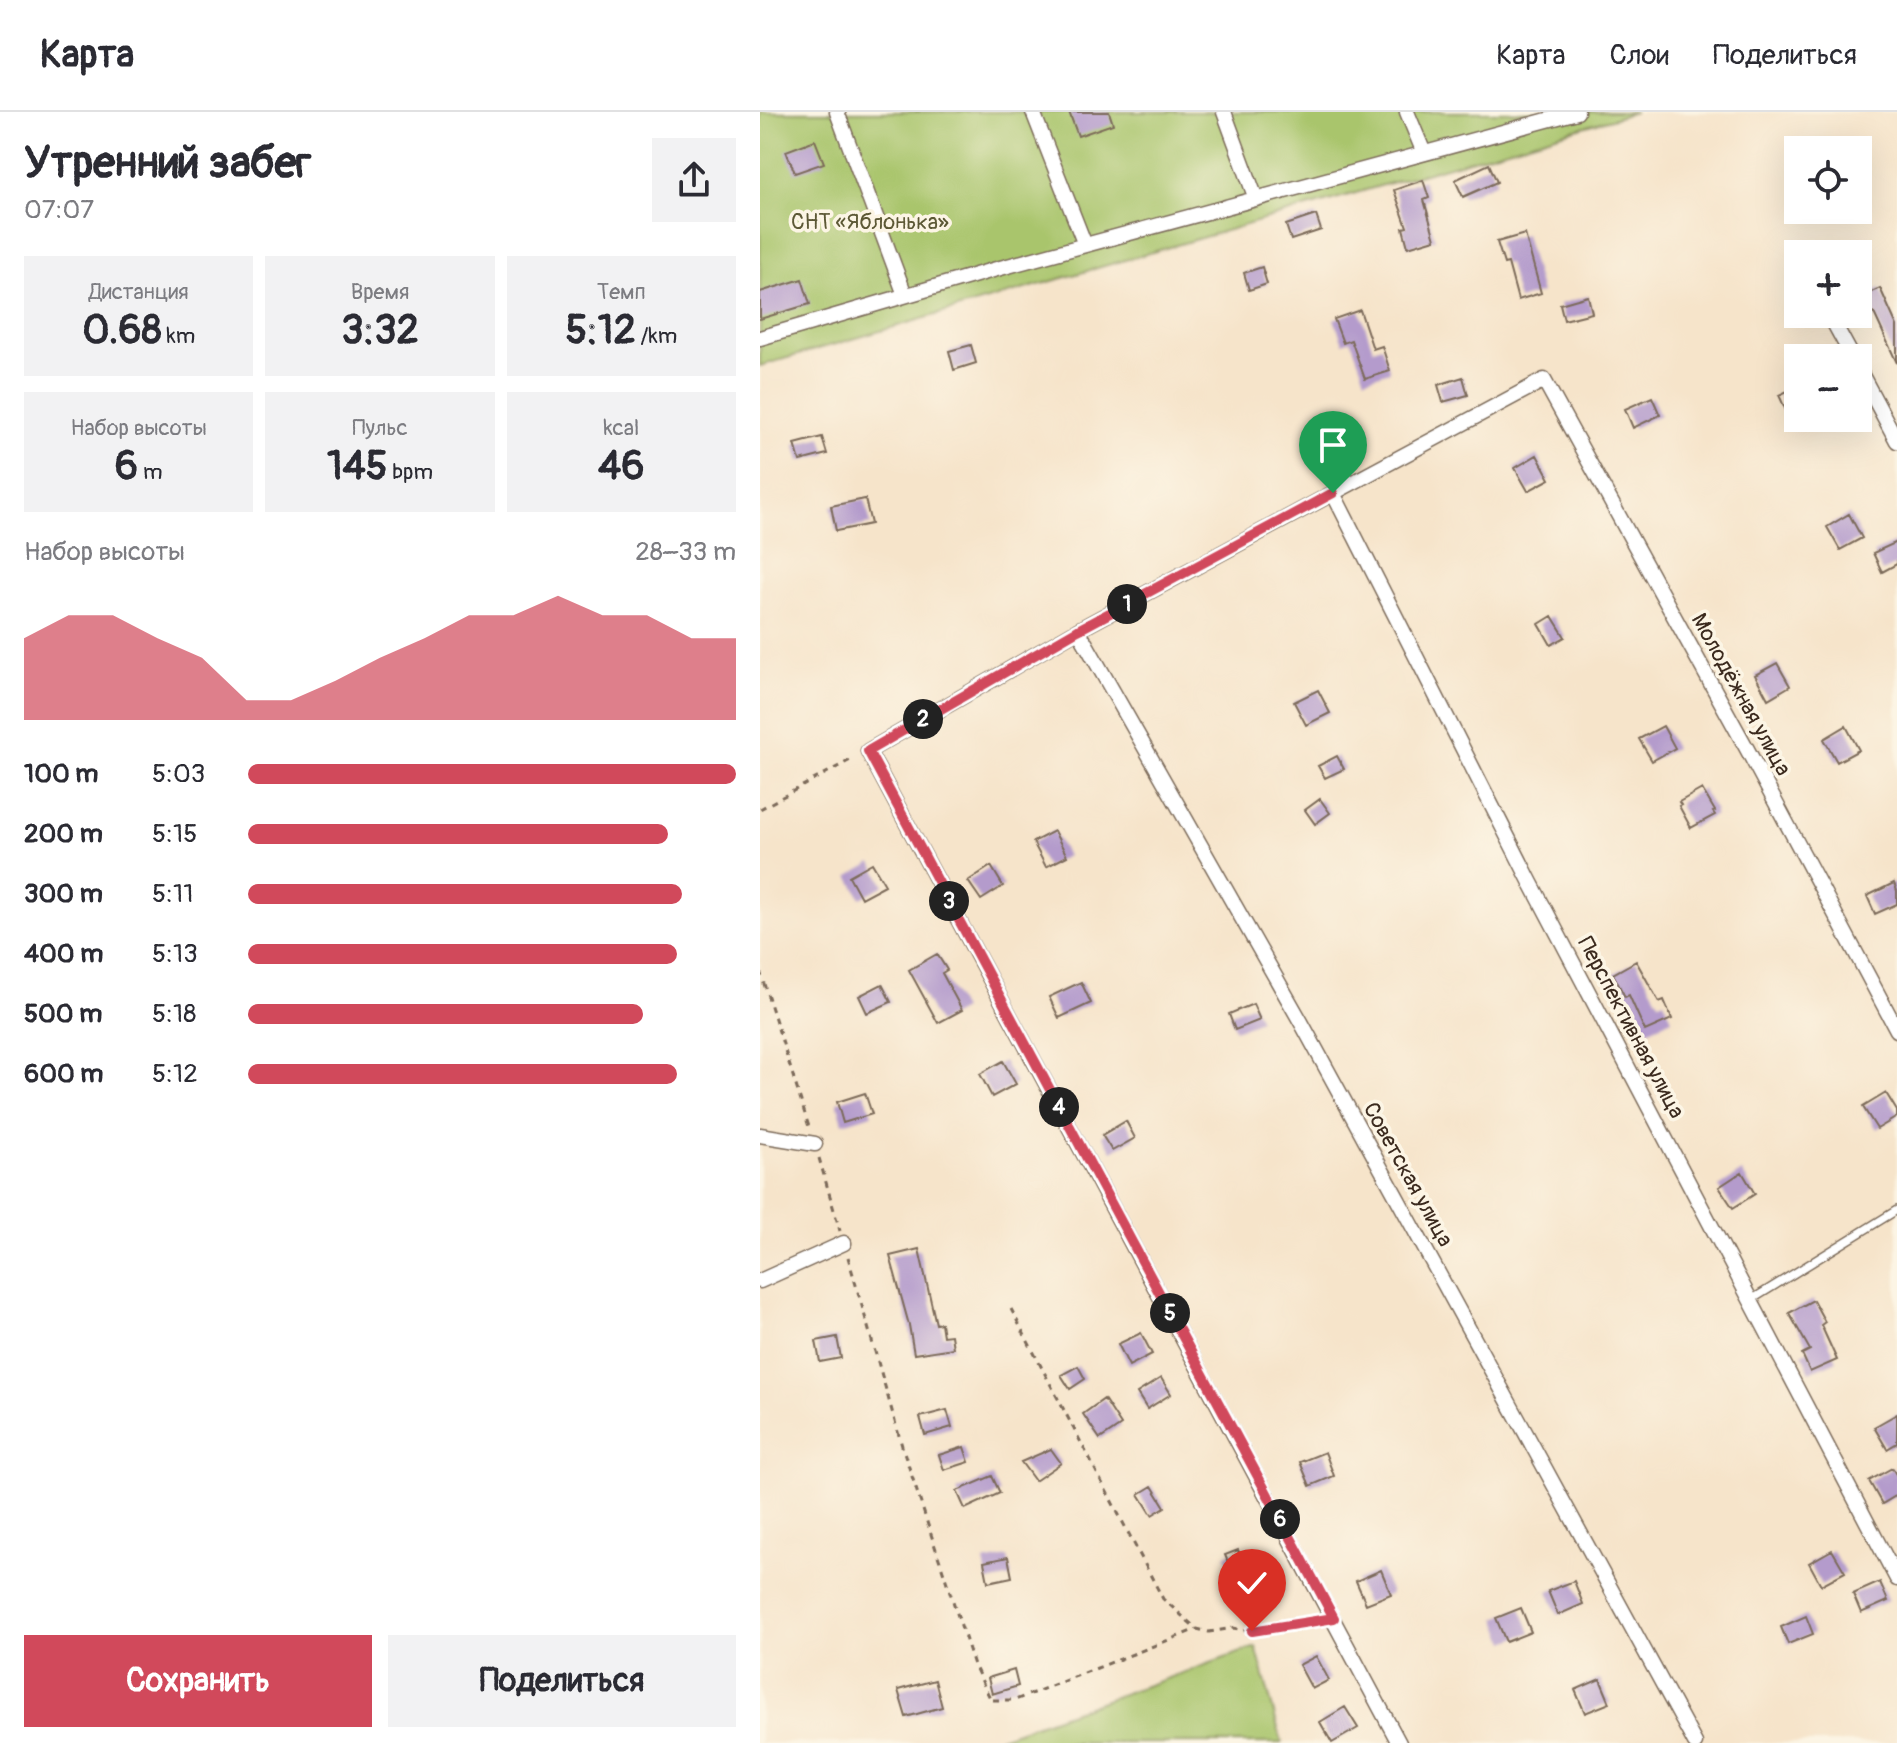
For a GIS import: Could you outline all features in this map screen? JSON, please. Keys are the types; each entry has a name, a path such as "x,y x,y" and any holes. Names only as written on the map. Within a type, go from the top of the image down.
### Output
{"street":[{"path":"837,112 905,295"},
{"path":"1033,112 1085,245"},
{"path":"1224,112 1256,199"},
{"path":"1407,112 1424,153"},
{"path":"760,338 1085,245 1577,112"},
{"name":"Молодёжная улица","path":"1333,493 1544,380 1897,1030"},
{"path":"1872,394 1897,441"},
{"path":"1333,493 1078,630 868,751 1399,1743"},
{"name":"Перспективная улица","path":"1333,493 1530,881 1897,1579"},
{"name":"Советская улица","path":"1078,630 1301,1022 1695,1743"},
{"path":"760,1135 815,1144"},
{"path":"760,1281 844,1243"}],"lane":[{"path":"1751,1300 1897,1210"}],"path":[{"path":"760,809 868,751"},
{"path":"760,971 815,1144 902,1446 974,1665 991,1700 1015,1700 1197,1629"},
{"path":"1011,1309 1163,1599 1197,1629 1209,1632 1233,1628 1252,1631 1334,1618"}],"green space":[{"name":"СНТ «Яблонька»","path":"760,112 1635,112 760,366"},
{"path":"1256,1647 1282,1743 983,1743"}],"building":[{"path":"1069,112 1109,112 1113,124 1078,136"},
{"path":"815,140 824,163 795,173 786,151"},
{"path":"1489,164 1497,182 1463,197 1455,180"},
{"path":"1423,180 1429,198 1424,200 1435,239 1408,247 1403,228 1407,227 1394,190"},
{"path":"1316,215 1321,230 1291,240 1286,225"},
{"path":"1525,234 1541,293 1518,300 1508,263 1504,264 1497,242"},
{"path":"1262,267 1267,284 1249,290 1244,273"},
{"path":"802,279 810,304 760,319 760,292"},
{"path":"1880,288 1897,326 1897,363 1872,314 1872,292"},
{"path":"1588,296 1592,313 1564,320 1560,304"},
{"path":"1360,310 1373,349 1382,346 1390,371 1365,379 1351,340 1343,343 1334,319"},
{"path":"971,345 976,363 954,370 949,351"},
{"path":"1463,377 1468,395 1443,402 1438,385"},
{"path":"1652,397 1660,415 1633,428 1625,409"},
{"path":"822,437 827,454 800,461 795,444"},
{"path":"1537,455 1550,479 1528,491 1515,468"},
{"path":"865,499 871,524 836,531 831,506"},
{"path":"1849,514 1862,538 1840,550 1827,527"},
{"path":"1897,542 1897,564 1882,572 1873,553"},
{"path":"1552,616 1565,637 1551,645 1539,624"},
{"path":"1777,663 1790,686 1768,699 1755,675"},
{"path":"1318,690 1330,713 1306,725 1294,702"},
{"path":"1663,726 1675,748 1652,761 1639,739"},
{"path":"1846,726 1859,750 1837,762 1824,739"},
{"path":"1337,756 1344,769 1325,778 1318,766"},
{"path":"1702,789 1715,815 1691,828 1679,802"},
{"path":"1320,799 1330,813 1315,824 1305,810"},
{"path":"1054,831 1067,856 1046,867 1033,842"},
{"path":"872,863 885,885 861,898 849,876"},
{"path":"991,866 1003,886 981,900 968,881"},
{"path":"1894,883 1897,904 1875,914 1867,896"},
{"path":"937,954 947,970 942,973 962,1010 938,1023 909,970"},
{"path":"1636,961 1659,1002 1664,1000 1672,1019 1645,1031 1629,995 1625,997 1613,974"},
{"path":"1081,982 1091,1003 1059,1018 1049,997"},
{"path":"882,984 891,1002 867,1013 859,996"},
{"path":"1253,1004 1260,1020 1235,1030 1229,1014"},
{"path":"1003,1061 1016,1084 992,1097 980,1074"},
{"path":"865,1093 872,1114 843,1123 837,1102"},
{"path":"1886,1093 1897,1111 1897,1117 1877,1129 1863,1107"},
{"path":"1126,1121 1135,1138 1112,1151 1102,1135"},
{"path":"1742,1172 1755,1194 1733,1208 1719,1187"},
{"path":"919,1249 936,1324 941,1323 943,1336 951,1335 953,1348 914,1354 890,1256"},
{"path":"1813,1300 1825,1322 1821,1325 1837,1360 1810,1372 1802,1354 1810,1350 1789,1313"},
{"path":"1141,1333 1152,1354 1129,1366 1118,1344"},
{"path":"837,1337 841,1358 820,1362 816,1341"},
{"path":"1078,1366 1085,1379 1070,1389 1061,1375"},
{"path":"1161,1378 1171,1394 1147,1409 1137,1393"},
{"path":"1104,1399 1121,1425 1100,1439 1083,1414"},
{"path":"947,1410 952,1427 925,1435 920,1417"},
{"path":"1897,1414 1897,1443 1887,1449 1874,1427"},
{"path":"964,1447 969,1462 944,1470 939,1455"},
{"path":"1051,1449 1061,1463 1035,1481 1021,1462"},
{"path":"1325,1452 1334,1476 1310,1486 1300,1462"},
{"path":"1892,1468 1897,1476 1897,1495 1882,1504 1869,1481"},
{"path":"992,1476 1000,1493 965,1509 957,1491"},
{"path":"1152,1486 1165,1507 1152,1515 1139,1494"},
{"path":"1238,1550 1246,1568 1233,1574 1225,1555"},
{"path":"1832,1550 1845,1572 1821,1585 1809,1563"},
{"path":"1008,1557 1012,1577 988,1582 984,1562"},
{"path":"1381,1570 1391,1594 1366,1604 1356,1581"},
{"path":"1574,1581 1583,1604 1558,1615 1548,1591"},
{"path":"1880,1582 1888,1601 1861,1613 1853,1594"},
{"path":"1521,1608 1531,1632 1506,1642 1496,1618"},
{"path":"1806,1616 1813,1634 1788,1644 1781,1627"},
{"path":"1316,1656 1329,1680 1312,1689 1299,1665"},
{"path":"1014,1670 1018,1686 992,1694 988,1678"},
{"path":"1600,1679 1610,1703 1585,1713 1575,1690"},
{"path":"935,1680 942,1707 906,1717 898,1690"},
{"path":"1345,1707 1358,1728 1332,1743 1320,1722"}],"route":[{"path":"1252,1631 1334,1618 868,751 1078,630 1333,493"}]}
